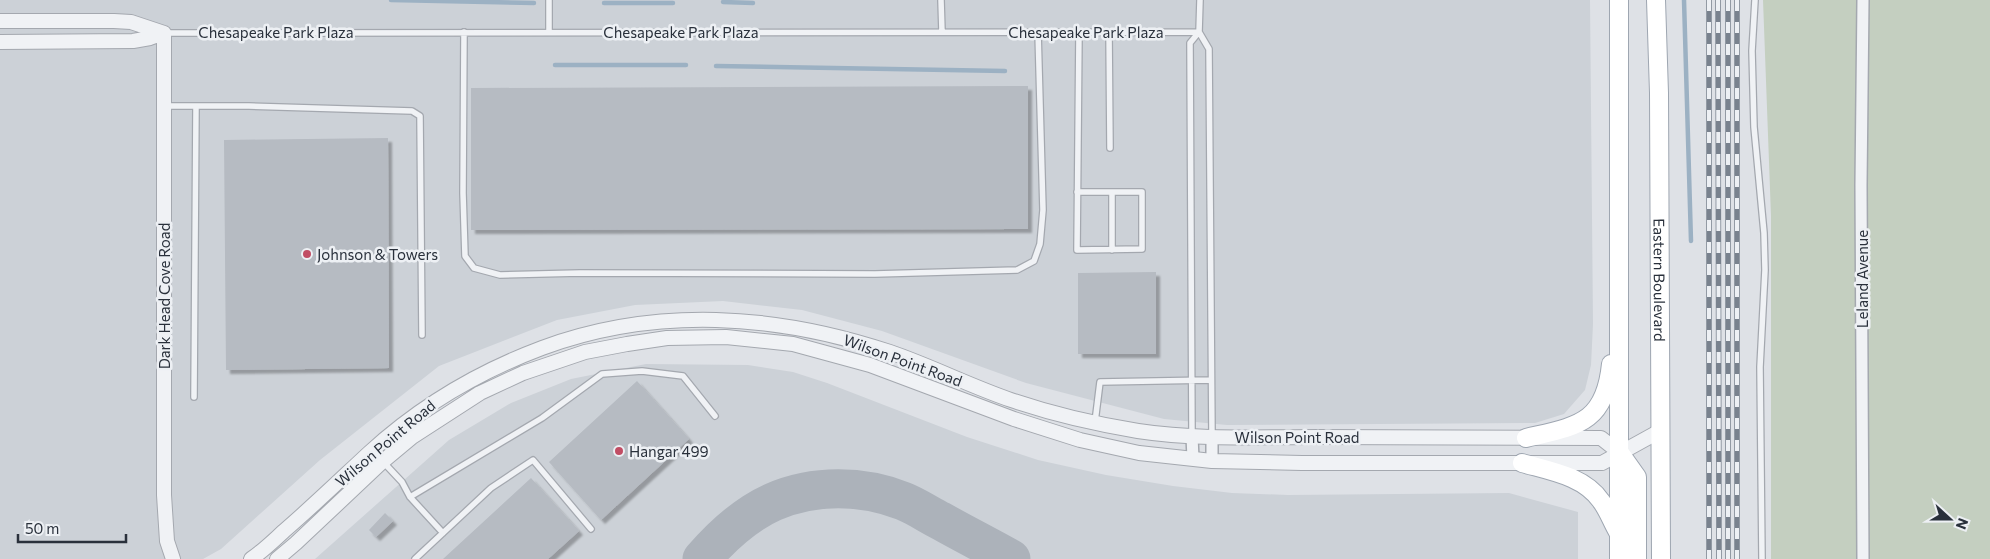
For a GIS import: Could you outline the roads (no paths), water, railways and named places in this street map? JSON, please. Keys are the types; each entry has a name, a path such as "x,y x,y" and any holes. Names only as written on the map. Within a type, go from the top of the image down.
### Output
{"main road":[{"path":"1619,559 1620,0"},
{"name":"Eastern Boulevard","path":"1656,0 1659,103 1661,559"},
{"path":"1526,438 1578,425 1601,404 1608,385 1620,284"},
{"path":"1620,453 1636,477 1637,559"},
{"path":"1522,463 1566,476 1592,490 1601,501 1619,535"}],"street":[{"name":"Leland Avenue","path":"1863,0 1861,185 1863,559"},
{"name":"Chesapeake Park Plaza","path":"0,21 131,22 164,33"},
{"name":"Chesapeake Park Plaza","path":"0,42 133,41 164,33"},
{"name":"Dark Head Cove Road","path":"164,33 164,495 167,541 173,559"},
{"name":"Wilson Point Road","path":"251,559 304,514 372,450 436,400 470,380 543,347 582,335 656,322 753,321 792,326 834,335 892,353 1012,400 1094,424 1143,432 1212,437 1601,438 1620,453"},
{"name":"Wilson Point Road","path":"277,559 382,462 412,437 480,393 554,362 585,352 668,338 726,337 785,343 870,365 1014,419 1080,440 1139,453 1212,461 1302,464 1602,463 1660,431"},
{"path":"1192,436 1193,459"},
{"path":"1212,437 1212,461"}],"lane":[{"path":"549,0 550,32"},
{"path":"941,0 942,32"},
{"path":"1200,0 1199,32 1209,50 1212,437"},
{"path":"1755,0 1752,51 1754,127 1764,232 1765,270 1760,367 1762,559"},
{"path":"464,32 463,193 466,256 474,268 500,275 580,273 875,274 1017,270 1034,261 1040,244 1043,210 1038,32"},
{"path":"1077,192 1142,192 1142,250 1077,250 1077,192 1079,32"},
{"path":"1109,32 1110,148"},
{"path":"1192,436 1190,43 1199,32"},
{"name":"Chesapeake Park Plaza","path":"164,33 1199,32"},
{"path":"164,106 412,111 420,116 422,335"},
{"path":"194,397 196,106"},
{"path":"1112,192 1112,250"},
{"path":"410,498 542,418 602,374 642,372 682,376 715,416"},
{"path":"1094,424 1100,382 1212,380"},
{"path":"372,450 402,482 410,498 442,533"},
{"path":"415,559 491,488 533,460 591,529"}],"waterway":[{"path":"391,0 534,3"},
{"path":"1684,0 1691,241"},
{"path":"723,2 753,3"},
{"path":"604,3 673,3"},
{"path":"555,65 686,65"},
{"path":"716,66 1005,71"}],"railway":[{"path":"1709,0 1709,559"},
{"path":"1718,0 1719,559"},
{"path":"1728,0 1728,559"},
{"path":"1737,0 1737,559"}],"place":[{"name":"Johnson & Towers","path":"307,254"},
{"name":"Hangar 499","path":"619,451"}]}
